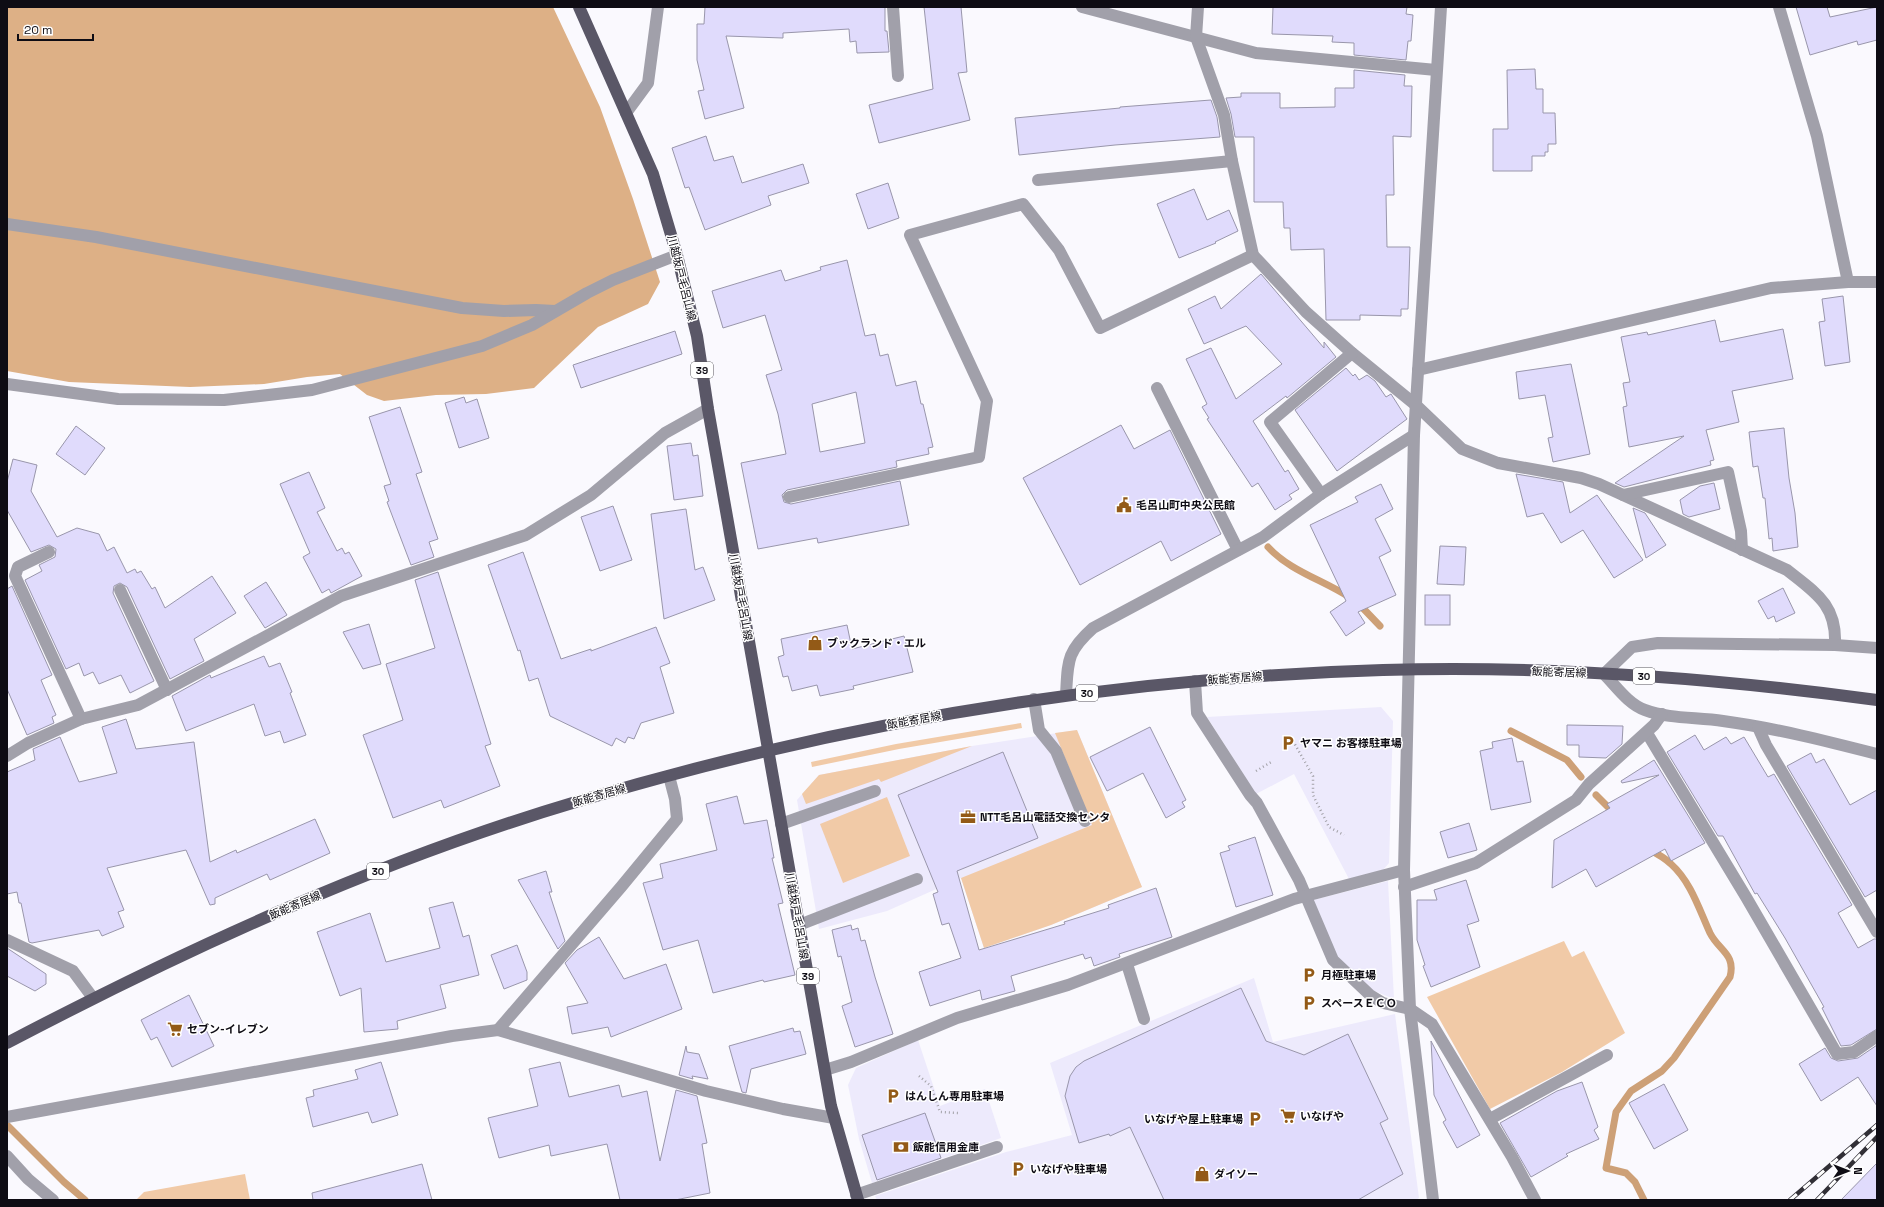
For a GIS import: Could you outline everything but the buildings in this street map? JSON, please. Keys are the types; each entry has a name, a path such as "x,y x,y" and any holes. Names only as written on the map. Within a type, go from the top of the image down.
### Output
{"main road":[{"name":"川越坂戸毛呂山線","path":"579,7 653,174 677,255 697,336 708,409 825,1070 834,1118 857,1198"},
{"name":"飯能寄居線","path":"7,1044 93,998 195,948 253,922 401,862 576,801 768,750 865,728 1034,699 1195,681 1340,672 1410,670 1500,670 1604,674 1777,687 1877,700"}],"street":[{"path":"626,113 648,83 658,7"},
{"path":"892,7 898,76"},
{"path":"1082,7 1256,54 1436,70"},
{"path":"1198,7 1196,37 1224,115 1232,161 1253,255 1306,312 1352,353 1417,406 1462,449 1498,463 1581,478 1623,495 1787,570 1814,591 1831,612 1836,629 1835,645"},
{"path":"1433,1200 1410,1009 1404,870 1410,670 1414,435 1441,7"},
{"path":"1779,7 1817,136 1848,282"},
{"path":"1038,180 1232,161"},
{"path":"789,497 979,457 987,401 910,236 1022,204 1059,250 1100,328 1253,255"},
{"path":"7,224 96,238 462,308 504,311 555,311"},
{"path":"7,384 118,398 224,400 312,390 482,346 532,325 613,280 677,255"},
{"path":"1418,370 1770,288 1848,282 1877,282"},
{"path":"1321,494 1270,422 1352,353"},
{"path":"1157,388 1238,550"},
{"path":"7,756 28,743 81,719 138,704 167,690 341,596 526,535 591,495 665,433 708,409"},
{"path":"1066,695 1068,660 1078,641 1093,628 1263,537 1321,494 1414,435"},
{"path":"1623,495 1728,472 1741,531 1742,550"},
{"path":"49,552 18,567 15,576 81,719"},
{"path":"120,590 167,690"},
{"path":"1877,648 1835,645 1658,643 1632,647 1604,674 1630,702 1644,710 1662,714 1723,721 1818,738 1877,754"},
{"path":"1195,681 1197,713 1250,795 1257,803 1306,896 1333,960 1370,995 1384,1003 1410,1009 1432,1024 1533,1192 1535,1200"},
{"path":"1034,699 1039,730 1056,751 1085,821"},
{"path":"1404,887 1476,863 1576,800 1594,780 1647,733 1662,714"},
{"path":"1758,727 1770,751 1877,932"},
{"path":"1647,733 1746,897 1837,1054 1854,1052 1877,1036"},
{"path":"498,1030 621,887 676,819 675,799 669,776"},
{"path":"781,824 875,791"},
{"path":"825,1070 851,1062 957,1018 1068,985 1306,896 1404,870"},
{"path":"799,925 917,879"},
{"path":"7,940 73,971 93,998"},
{"path":"1127,964 1144,1019"},
{"path":"7,1117 436,1039 498,1030 706,1091 783,1109 834,1118"},
{"path":"1490,1119 1607,1055"},
{"path":"857,1198 997,1147"},
{"path":"7,1156 28,1179 52,1200"}],"path":[{"path":"1293,741 1313,776 1313,796 1329,827 1344,835"},
{"path":"918,1076 931,1086 940,1112 958,1113"}],"shaded area":[{"path":"7,7 553,7 600,107 633,199 660,282 648,304 598,327 534,388 486,394 436,395 384,401 367,395 340,374 307,377 264,384 190,387 69,382 7,371"},
{"path":"1381,707 1393,721 1389,863 1383,870 1349,879 1294,774 1256,794 1207,717"},
{"path":"1021,723 1022,728 899,749 812,767 811,762 896,744"},
{"path":"1077,730 1142,887 1051,925 984,948 961,878 887,911 819,929 797,800 819,775 972,746"},
{"path":"1077,730 1142,887 1051,925 984,948 961,878 1092,825 1055,733"},
{"path":"972,746 881,782 879,779 806,804 802,794 819,775"},
{"path":"887,797 910,856 843,883 820,824"},
{"path":"1388,881 1394,999 1372,990 1337,957 1313,900"},
{"path":"1564,941 1572,957 1584,951 1625,1033 1562,1072 1490,1109 1427,997"},
{"path":"1254,978 1273,1042 1395,1014 1419,1198 1416,1200 877,1200 875,1196 1006,1152 1072,1135 1050,1063"},
{"path":"918,1040 940,1106 985,1089 1001,1138 872,1183 859,1139 848,1085 856,1068"},
{"path":"245,1174 250,1200 136,1200 144,1192"}],"waterway":[{"path":"1268,547 1286,563 1349,597"},
{"path":"1358,603 1380,626"},
{"path":"1511,731 1567,760 1581,777"},
{"path":"1596,795 1616,815"},
{"path":"1644,1200 1635,1182 1626,1173 1606,1168 1616,1112 1631,1091 1662,1071 1674,1058 1730,977 1731,969 1729,958 1710,933 1694,896 1684,879 1669,862 1648,849"},
{"path":"7,1125 64,1182 85,1200"}],"railway":[{"path":"1790,1200 1877,1125"},
{"path":"1817,1200 1877,1137"}],"place":[{"name":"毛呂山町中央公民館","path":"1124,505"},
{"name":"ブックランド・エル","path":"815,643"},
{"name":"ヤマニ お客様駐車場","path":"1288,743"},
{"name":"NTT毛呂山電話交換センタ","path":"968,817"},
{"name":"月極駐車場","path":"1309,975"},
{"name":"スペースＥＣＯ","path":"1309,1003"},
{"name":"セブン-イレブン","path":"175,1029"},
{"name":"はんしん専用駐車場","path":"893,1096"},
{"name":"いなげや","path":"1288,1116"},
{"name":"いなげや屋上駐車場","path":"1255,1119"},
{"name":"飯能信用金庫","path":"901,1147"},
{"name":"いなげや駐車場","path":"1018,1169"},
{"name":"ダイソー","path":"1202,1174"}]}
